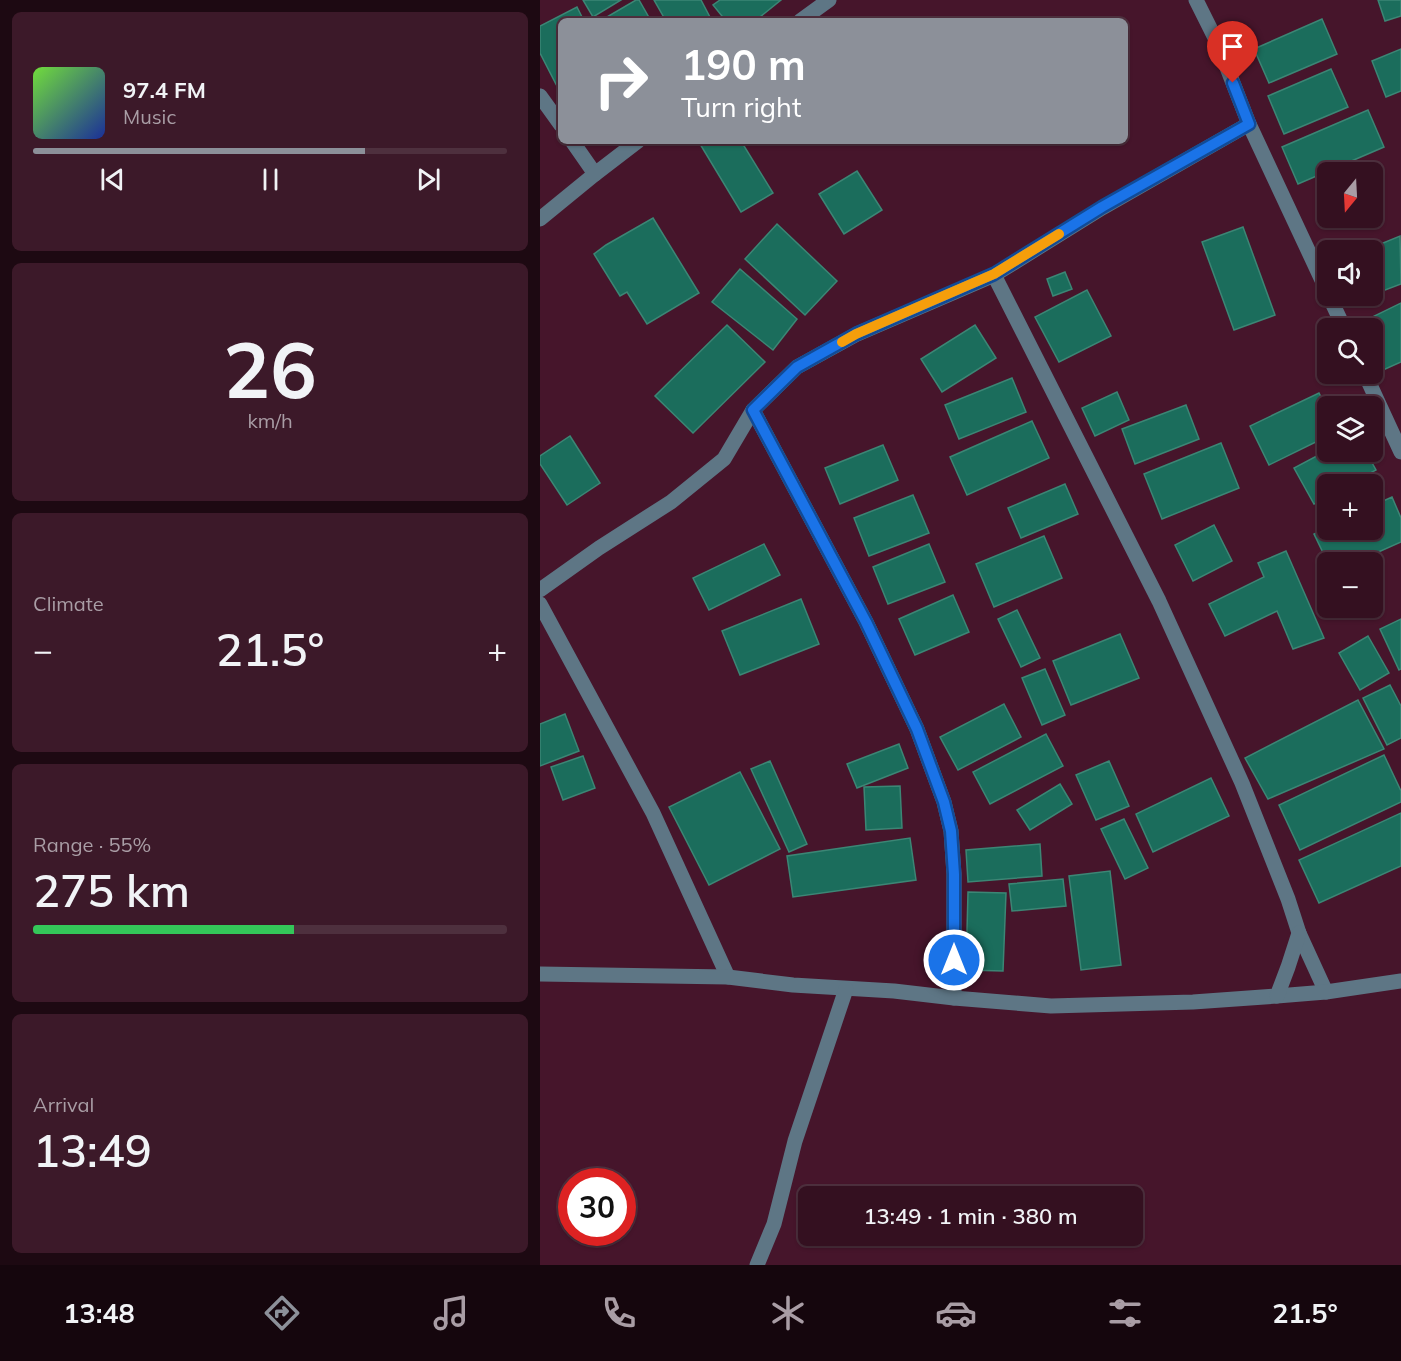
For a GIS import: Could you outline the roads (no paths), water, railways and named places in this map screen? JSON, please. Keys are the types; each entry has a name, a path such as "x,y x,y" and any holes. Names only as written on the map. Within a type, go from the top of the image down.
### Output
{"street":[{"path":"804,18 829,0"},
{"path":"1196,0 1217,42 1249,124 1317,270"},
{"path":"540,96 558,121"},
{"path":"540,590 599,548 671,502 724,459 753,410 797,367 856,334 994,274 1102,207 1249,124"},
{"path":"574,144 595,174"},
{"path":"540,219 634,144"},
{"path":"994,274 1164,611 1242,783 1299,933 1326,992"},
{"path":"1370,384 1401,452"},
{"path":"753,410 866,622 917,729 944,802 951,831 954,874 954,998"},
{"path":"540,604 653,813 728,977"},
{"path":"1277,996 1299,933"},
{"path":"540,974 728,977 793,985 894,991 1051,1006 1193,1002 1326,992 1401,981"},
{"path":"757,1265 774,1224 795,1142 846,988"}]}
